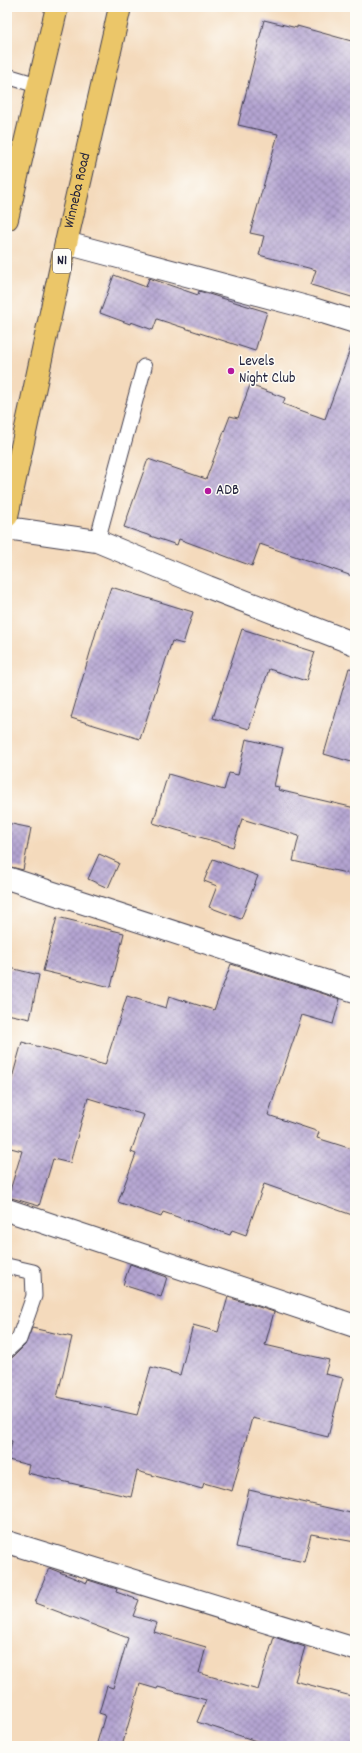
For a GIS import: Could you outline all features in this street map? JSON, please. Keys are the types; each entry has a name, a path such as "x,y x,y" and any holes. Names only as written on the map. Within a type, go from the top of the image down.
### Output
{"highway":[{"path":"7,219 10,194 56,7"},
{"name":"Winneba Road","path":"7,516 66,243 120,7"}],"street":[{"path":"66,243 310,308 355,322"},
{"path":"7,528 97,541 208,587 355,644"},
{"path":"7,878 355,990"},
{"path":"7,1210 355,1326"},
{"path":"7,1542 355,1649"}],"lane":[{"path":"7,76 37,85"},
{"path":"97,541 144,367"},
{"path":"7,1266 33,1272 34,1296 19,1339 7,1350"}],"building":[{"path":"264,20 297,28 297,26 355,42 355,298 311,285 316,270 259,255 264,236 250,233 278,134 238,125"},
{"path":"114,275 146,287 149,278 198,295 199,291 267,312 255,351 157,319 153,330 131,322 130,324 100,313"},
{"path":"352,344 355,344 355,577 260,544 252,566 179,539 177,545 124,527 148,459 206,479 230,416 238,418 250,385 285,398 283,404 325,419"},
{"path":"111,587 193,612 183,644 172,641 140,739 71,718 99,622"},
{"path":"242,629 315,652 306,681 269,669 249,729 213,718"},
{"path":"349,668 355,669 355,763 324,754"},
{"path":"246,739 283,748 274,786 279,787 278,790 355,808 355,875 293,861 299,836 242,819 233,847 153,823 168,774 224,790 229,773 238,775"},
{"path":"7,823 31,828 23,870 7,866"},
{"path":"99,854 119,863 108,888 88,879"},
{"path":"213,859 258,876 241,919 209,907 217,886 204,881"},
{"path":"57,917 124,933 111,987 43,971"},
{"path":"231,964 340,999 333,1024 302,1015 268,1115 319,1132 317,1138 355,1150 355,1216 264,1184 246,1235 232,1230 230,1235 163,1212 161,1217 118,1202 136,1154 131,1152 144,1115 88,1098 70,1163 53,1159 39,1206 8,1197 22,1151 7,1147 7,1096 22,1042 105,1065 127,996 166,1008 169,996 214,1010"},
{"path":"10,968 39,975 30,1019 7,1014 7,983"},
{"path":"130,1264 167,1277 161,1297 123,1285"},
{"path":"228,1297 274,1312 265,1345 329,1360 325,1374 343,1378 328,1437 252,1418 232,1491 204,1483 202,1489 137,1471 131,1497 27,1473 29,1465 8,1460 12,1441 7,1440 7,1359 13,1357 25,1345 32,1328 72,1337 57,1397 137,1415 151,1367 180,1375 193,1325 218,1332"},
{"path":"249,1490 355,1514 355,1542 311,1534 304,1562 236,1547"},
{"path":"49,1568 87,1583 88,1580 117,1589 116,1592 139,1600 133,1616 157,1623 154,1632 206,1647 199,1673 258,1690 274,1637 305,1647 295,1681 355,1697 355,1746 272,1746 197,1722 206,1700 158,1687 157,1689 140,1684 122,1746 96,1746 105,1715 99,1713 107,1686 113,1688 128,1638 35,1603"}],"place":[{"name":"Levels Night Club","path":"231,371"},
{"name":"ADB","path":"208,491"}]}
